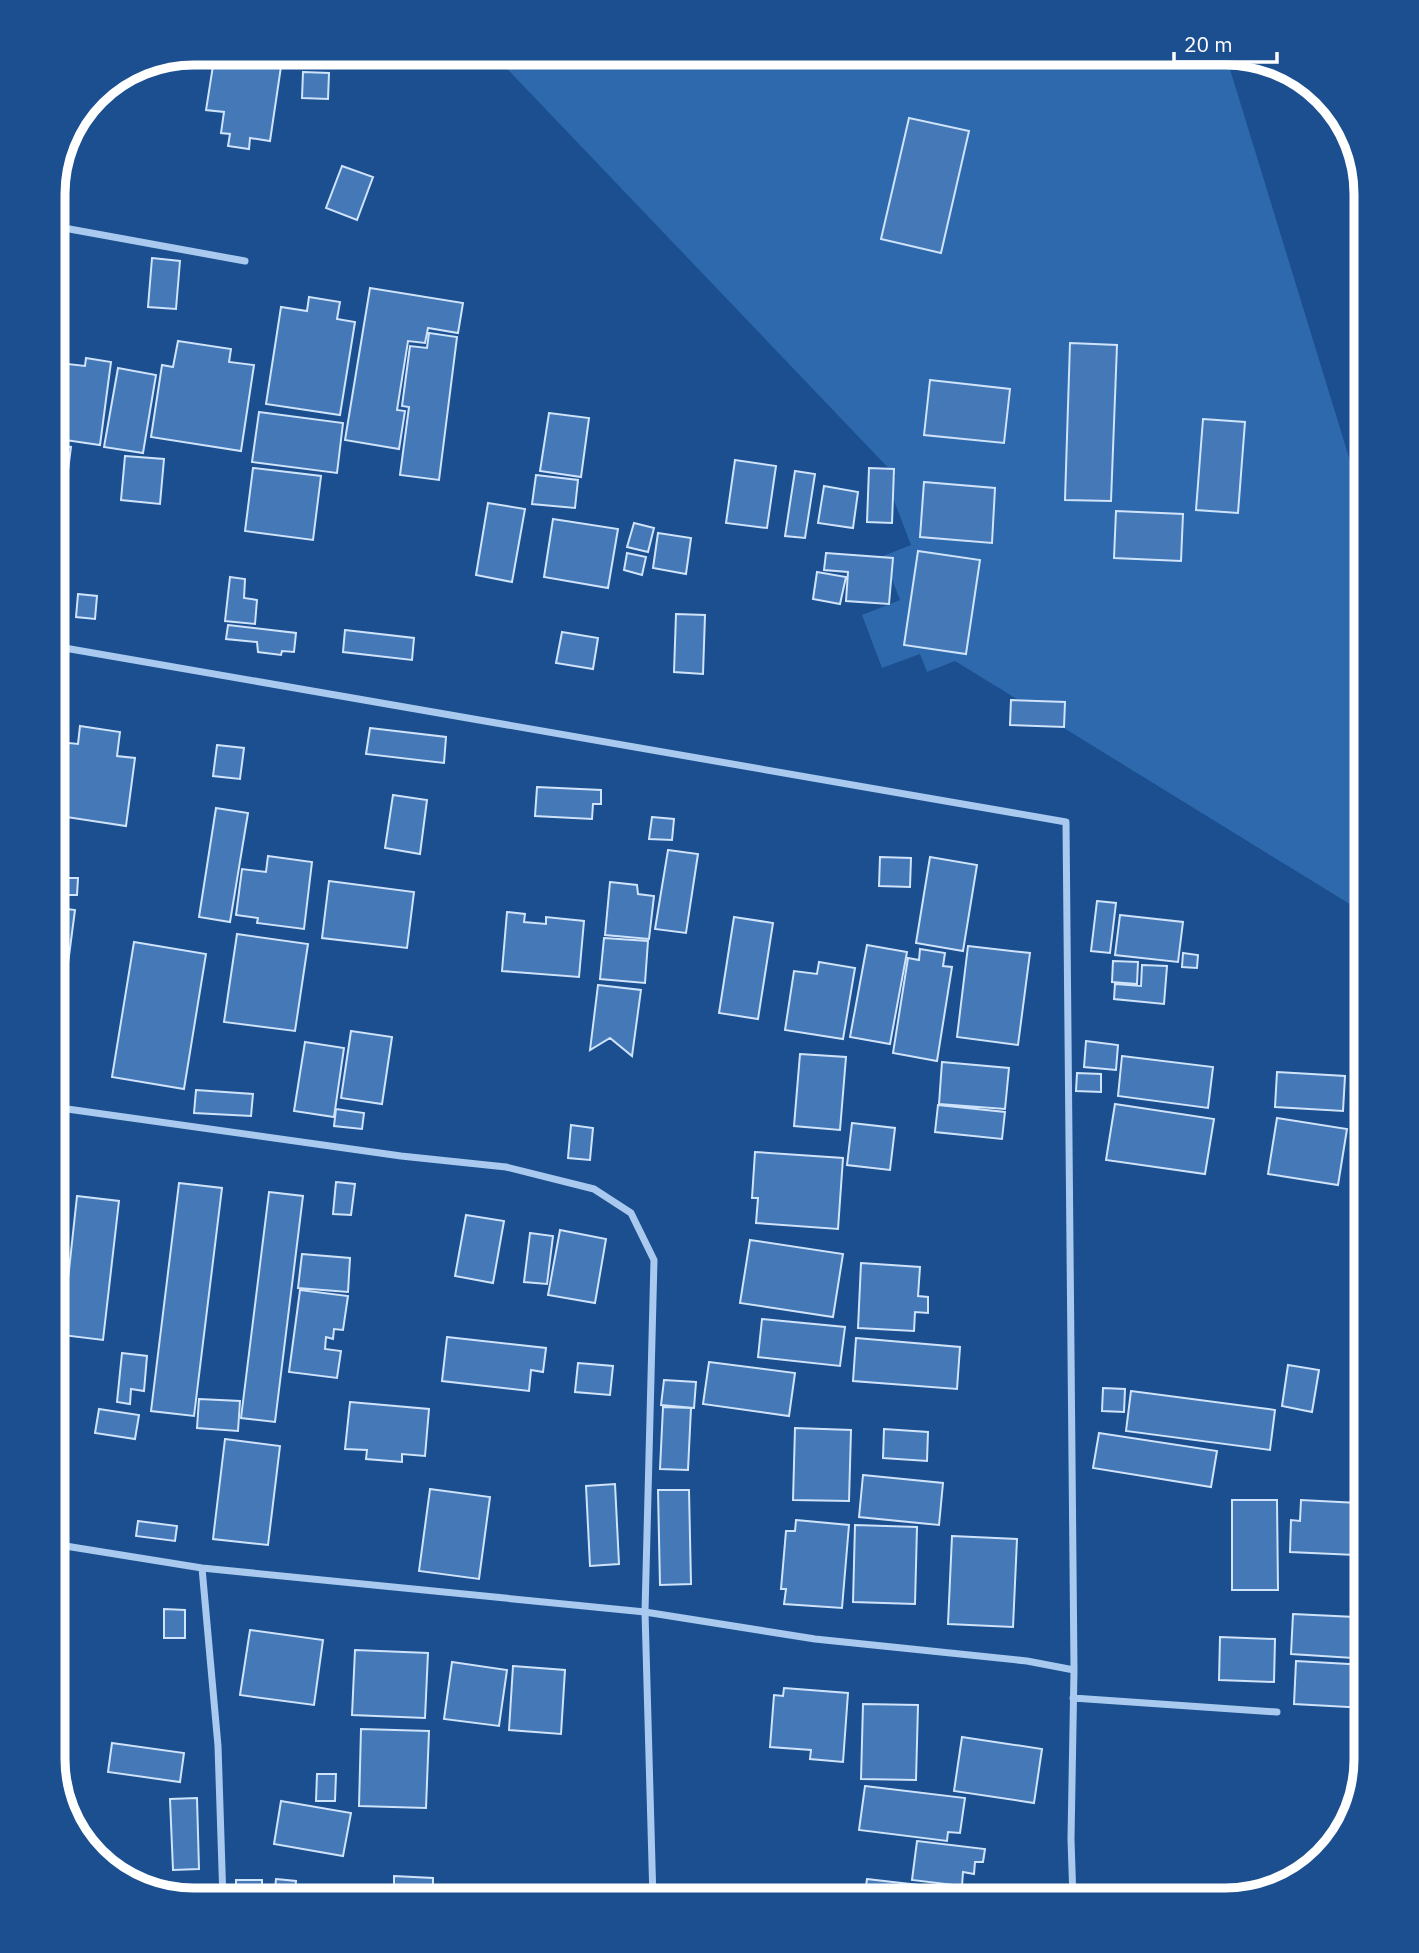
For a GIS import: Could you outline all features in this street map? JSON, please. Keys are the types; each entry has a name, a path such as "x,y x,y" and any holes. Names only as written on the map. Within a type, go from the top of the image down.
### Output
{"street":[{"path":"65,228 245,261"},
{"path":"65,648 1066,822 1074,1670 1073,1888"},
{"path":"65,1109 401,1156 506,1167 594,1189 631,1213 654,1260 645,1612 653,1888"},
{"path":"65,1546 202,1567 645,1612 816,1639 1027,1661 1074,1670"},
{"path":"202,1567 218,1745 223,1888"},
{"path":"1073,1698 1277,1712"}],"shaded area":[{"path":"503,65 1229,65 1354,474 1354,907 955,661 927,672 920,654 882,668 862,615 900,600 883,556 911,545 888,485 896,476"}],"building":[{"path":"213,65 281,65 270,141 250,138 249,149 228,146 230,134 221,133 224,112 206,110"},
{"path":"303,72 329,73 328,99 302,98"},
{"path":"909,118 969,131 941,253 881,239"},
{"path":"342,166 373,177 357,220 326,208"},
{"path":"152,258 180,261 176,309 148,307"},
{"path":"370,288 463,303 458,333 428,328 425,343 408,341 397,410 405,411 399,449 345,440"},
{"path":"309,297 340,302 337,319 355,322 340,415 266,404 281,307 307,311"},
{"path":"429,333 457,337 439,480 400,475 409,407 402,406 410,346 427,348"},
{"path":"178,341 231,349 229,362 254,365 241,451 151,437 162,365 173,367"},
{"path":"1070,343 1117,345 1111,501 1065,500"},
{"path":"86,358 111,362 100,445 65,440 65,386 68,364 85,366"},
{"path":"118,368 156,375 143,453 104,447"},
{"path":"930,380 1010,389 1004,443 924,435"},
{"path":"259,412 343,423 337,473 252,462"},
{"path":"549,413 589,418 581,477 540,471"},
{"path":"1203,419 1245,422 1238,513 1196,510"},
{"path":"65,446 71,447 65,493"},
{"path":"125,456 164,459 160,504 121,500"},
{"path":"735,460 776,466 767,528 726,523"},
{"path":"253,468 321,476 313,540 245,531"},
{"path":"869,468 894,469 892,523 867,522"},
{"path":"795,471 815,474 805,538 785,536"},
{"path":"536,475 578,480 575,508 532,504"},
{"path":"924,482 995,488 992,543 920,537"},
{"path":"824,486 858,492 853,528 818,523"},
{"path":"488,503 525,509 512,582 476,575"},
{"path":"1116,511 1183,514 1181,561 1114,558"},
{"path":"553,519 618,529 608,588 544,577"},
{"path":"634,523 654,528 648,552 627,547"},
{"path":"658,533 691,538 686,574 653,568"},
{"path":"918,551 980,560 966,654 904,645"},
{"path":"627,553 646,557 642,575 624,570"},
{"path":"826,553 893,558 889,604 846,601 848,572 824,570"},
{"path":"817,572 846,577 840,604 813,599"},
{"path":"230,577 245,579 244,598 257,600 255,624 225,621"},
{"path":"78,594 97,596 95,619 76,617"},
{"path":"676,614 705,615 703,674 674,672"},
{"path":"228,625 296,633 294,652 282,651 281,655 258,652 257,642 226,639"},
{"path":"345,630 414,638 412,660 343,652"},
{"path":"562,632 598,638 593,669 556,663"},
{"path":"1011,700 1065,702 1064,727 1010,725"},
{"path":"80,726 120,732 117,756 135,758 126,826 65,817 65,743 78,744"},
{"path":"370,728 446,737 444,763 366,754"},
{"path":"217,745 244,748 240,779 213,776"},
{"path":"537,787 601,790 601,804 593,804 592,819 535,816"},
{"path":"393,795 427,800 420,854 385,848"},
{"path":"216,808 248,813 230,922 199,917"},
{"path":"652,817 674,819 672,840 649,839"},
{"path":"668,850 698,854 686,933 655,929"},
{"path":"268,856 312,862 304,929 257,923 258,918 236,915 242,869 266,872"},
{"path":"880,857 911,858 910,887 879,886"},
{"path":"930,857 977,865 963,951 916,943"},
{"path":"65,878 78,878 77,895 65,895"},
{"path":"329,881 414,892 407,948 322,938"},
{"path":"610,882 637,885 638,894 654,896 649,939 605,935"},
{"path":"1097,901 1116,903 1110,953 1091,951"},
{"path":"65,909 75,910 65,971"},
{"path":"507,912 525,914 524,922 546,924 546,917 584,921 579,977 502,971"},
{"path":"1120,915 1183,922 1178,962 1115,955"},
{"path":"734,917 773,923 758,1019 719,1013"},
{"path":"237,934 308,944 295,1031 224,1022"},
{"path":"604,938 648,941 645,983 600,979"},
{"path":"134,942 206,954 184,1089 112,1077"},
{"path":"867,945 907,952 890,1044 850,1037"},
{"path":"968,946 1030,953 1018,1045 957,1037"},
{"path":"920,949 945,953 943,966 952,967 937,1061 893,1053 908,958 919,960"},
{"path":"1183,953 1198,955 1197,968 1182,967"},
{"path":"1113,961 1138,962 1137,984 1112,982"},
{"path":"819,962 855,968 843,1039 785,1030 794,971 817,974"},
{"path":"1142,965 1167,966 1164,1004 1114,999 1115,984 1141,986"},
{"path":"598,985 641,990 632,1056 610,1038 590,1050"},
{"path":"351,1031 392,1037 382,1104 341,1098"},
{"path":"1086,1041 1118,1045 1116,1070 1084,1067"},
{"path":"305,1042 344,1048 334,1117 294,1111"},
{"path":"800,1054 846,1057 840,1130 794,1126"},
{"path":"1122,1056 1213,1067 1208,1108 1118,1096"},
{"path":"942,1062 1009,1068 1005,1109 939,1104"},
{"path":"1277,1072 1345,1076 1343,1111 1275,1107"},
{"path":"1077,1073 1101,1074 1101,1092 1076,1091"},
{"path":"196,1090 253,1094 251,1116 194,1113"},
{"path":"1115,1104 1214,1119 1205,1174 1106,1160"},
{"path":"938,1105 1005,1112 1002,1139 935,1132"},
{"path":"336,1109 364,1113 362,1129 334,1126"},
{"path":"1277,1118 1347,1129 1338,1185 1268,1174"},
{"path":"852,1123 895,1128 890,1170 847,1165"},
{"path":"571,1125 593,1128 590,1160 568,1158"},
{"path":"755,1152 843,1158 838,1229 756,1223 758,1198 752,1198"},
{"path":"336,1182 355,1184 351,1215 333,1214"},
{"path":"179,1183 222,1188 194,1416 151,1411"},
{"path":"269,1192 303,1196 275,1422 241,1418"},
{"path":"77,1196 119,1201 103,1340 65,1335 65,1307"},
{"path":"466,1215 504,1221 493,1283 455,1276"},
{"path":"560,1230 606,1239 595,1303 548,1295"},
{"path":"530,1233 553,1236 547,1284 524,1282"},
{"path":"750,1240 843,1254 833,1317 740,1303"},
{"path":"302,1254 350,1258 348,1292 298,1288"},
{"path":"861,1263 920,1267 918,1296 928,1297 928,1313 915,1312 914,1331 858,1328"},
{"path":"300,1290 348,1296 343,1330 334,1329 333,1339 326,1337 325,1349 341,1351 337,1378 289,1372"},
{"path":"762,1319 845,1327 840,1366 758,1357"},
{"path":"447,1337 546,1348 543,1372 531,1370 529,1391 442,1381"},
{"path":"856,1338 960,1347 957,1389 853,1381"},
{"path":"122,1353 147,1356 144,1391 131,1389 130,1404 117,1402"},
{"path":"709,1362 795,1373 789,1416 703,1404"},
{"path":"578,1363 613,1366 610,1395 575,1392"},
{"path":"1288,1365 1319,1370 1312,1412 1282,1406"},
{"path":"664,1380 696,1382 694,1408 661,1405"},
{"path":"1103,1388 1125,1389 1124,1412 1102,1411"},
{"path":"1131,1391 1275,1410 1270,1450 1126,1431"},
{"path":"199,1399 240,1401 238,1431 197,1428"},
{"path":"350,1402 429,1409 425,1456 402,1454 402,1462 366,1459 367,1450 345,1449"},
{"path":"663,1407 691,1408 688,1470 660,1469"},
{"path":"99,1409 139,1415 135,1439 95,1433"},
{"path":"795,1428 851,1430 849,1501 793,1500"},
{"path":"884,1429 928,1432 927,1461 883,1458"},
{"path":"1099,1433 1217,1451 1211,1487 1093,1468"},
{"path":"225,1439 280,1446 268,1545 213,1539"},
{"path":"863,1475 943,1483 939,1525 859,1517"},
{"path":"615,1484 619,1564 590,1566 586,1486"},
{"path":"430,1489 490,1497 479,1579 419,1571"},
{"path":"658,1490 689,1490 691,1584 660,1585"},
{"path":"1232,1500 1277,1500 1278,1590 1232,1590"},
{"path":"1301,1500 1354,1503 1354,1555 1290,1552 1291,1520 1300,1521"},
{"path":"796,1520 849,1525 842,1608 784,1604 786,1589 781,1589 786,1531 795,1531"},
{"path":"138,1521 177,1526 175,1541 136,1536"},
{"path":"855,1525 917,1527 915,1604 853,1602"},
{"path":"952,1536 1017,1539 1013,1627 948,1624"},
{"path":"65,1577 68,1577 65,1604"},
{"path":"164,1609 185,1610 185,1638 164,1638"},
{"path":"1293,1614 1354,1617 1353,1658 1291,1654"},
{"path":"250,1630 323,1640 314,1705 240,1695"},
{"path":"1220,1637 1275,1639 1274,1682 1219,1680"},
{"path":"355,1650 428,1653 425,1718 352,1715"},
{"path":"1296,1661 1354,1664 1354,1707 1294,1704"},
{"path":"452,1662 507,1670 499,1726 444,1719"},
{"path":"513,1666 565,1670 561,1734 509,1730"},
{"path":"784,1688 848,1693 843,1762 810,1759 811,1750 770,1747 774,1695 783,1696"},
{"path":"863,1704 918,1705 916,1780 861,1779"},
{"path":"361,1729 429,1731 426,1808 359,1806"},
{"path":"962,1737 1042,1749 1034,1803 954,1791"},
{"path":"112,1743 184,1753 180,1782 108,1772"},
{"path":"317,1774 336,1774 335,1801 316,1801"},
{"path":"865,1786 965,1798 960,1833 948,1832 947,1841 859,1830"},
{"path":"197,1798 199,1869 173,1870 170,1799"},
{"path":"281,1801 351,1813 343,1856 274,1844"},
{"path":"917,1841 985,1849 983,1862 975,1862 974,1874 963,1872 962,1886 912,1880"},
{"path":"394,1876 433,1878 433,1888 394,1888"},
{"path":"276,1879 296,1881 295,1888 275,1888"},
{"path":"867,1879 944,1888 866,1888"},
{"path":"236,1880 262,1880 262,1888 236,1888"}]}
